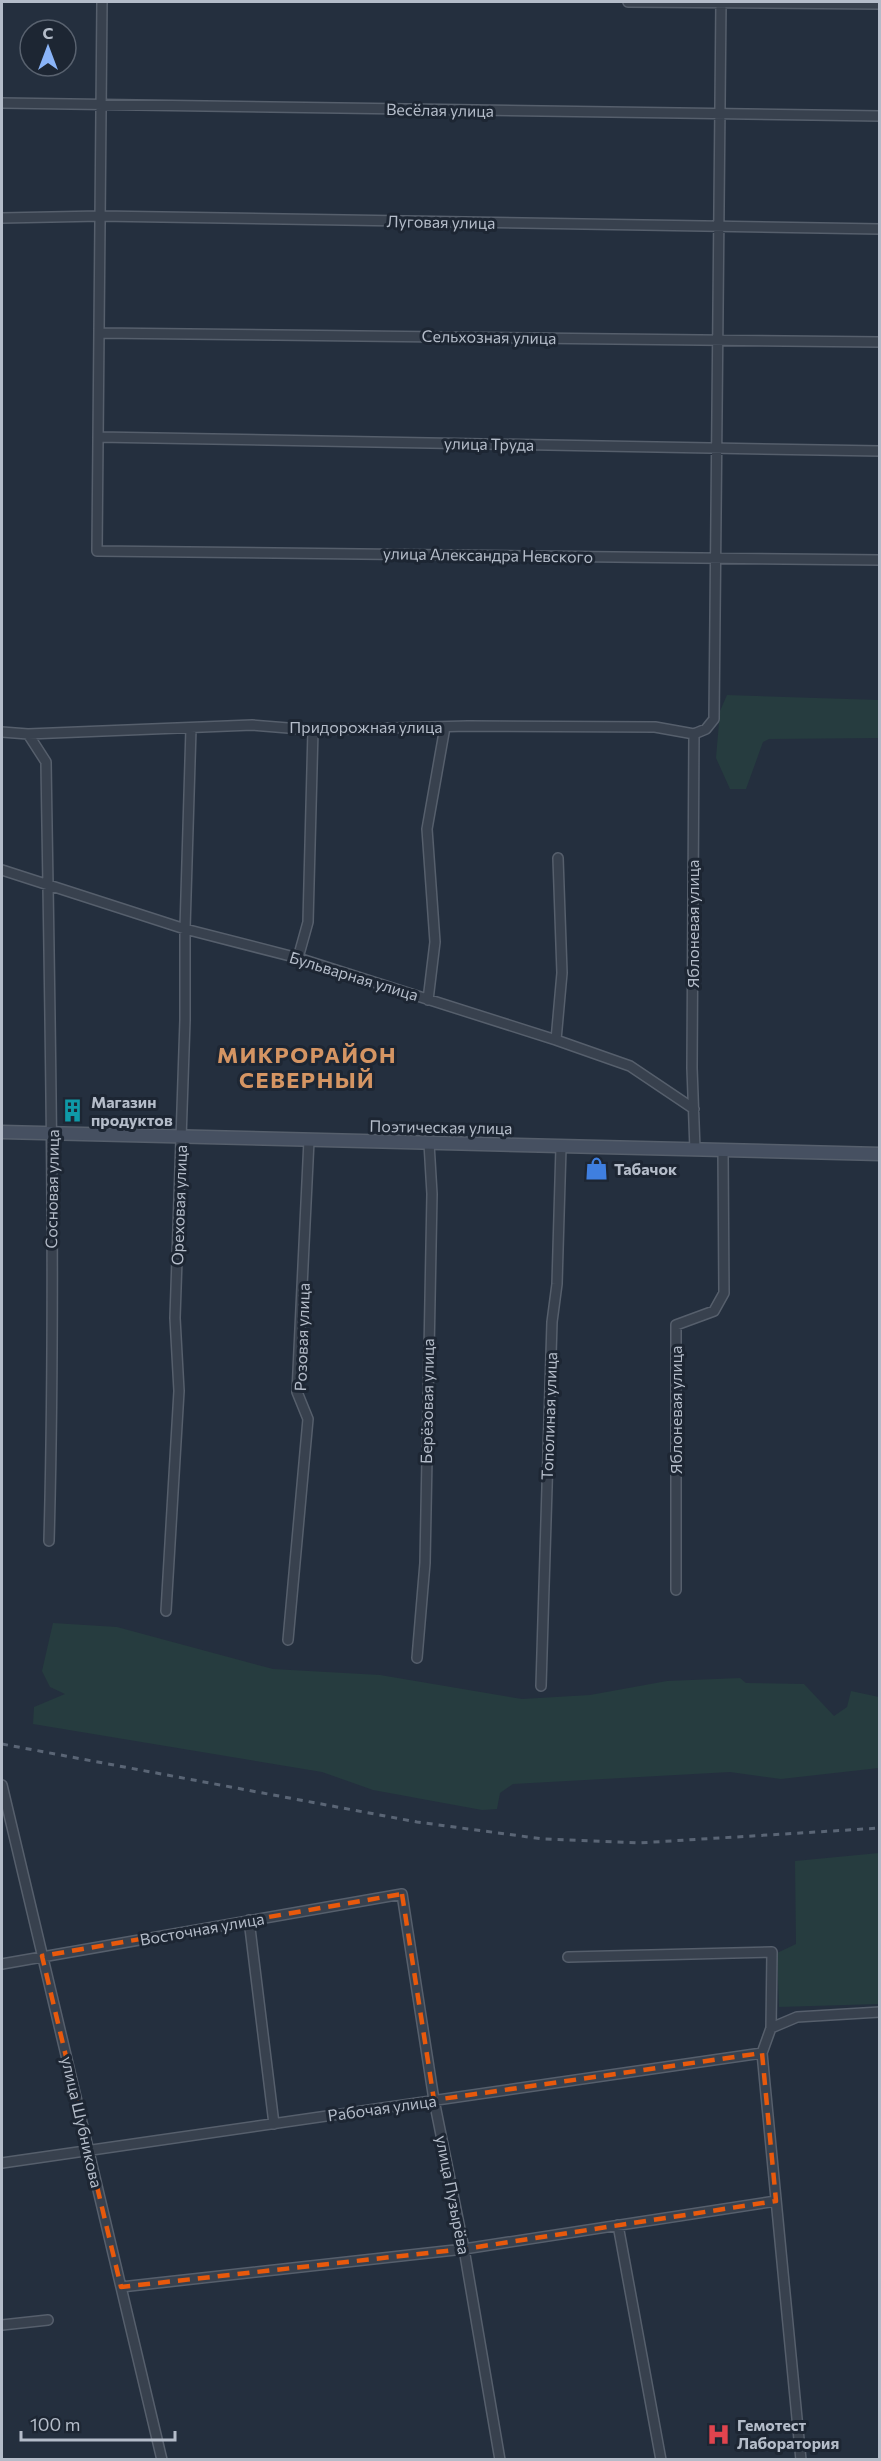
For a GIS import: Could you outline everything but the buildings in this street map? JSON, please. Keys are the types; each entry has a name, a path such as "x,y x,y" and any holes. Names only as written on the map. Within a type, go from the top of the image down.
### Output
{"street":[{"path":"98,437 102,2"},
{"path":"628,2 879,4"},
{"path":"694,734 706,729 714,719 721,2"},
{"name":"Весёлая улица","path":"2,103 879,116"},
{"name":"Луговая улица","path":"2,218 100,216 879,229"},
{"name":"Сельхозная улица","path":"99,333 879,342"},
{"name":"улица Труда","path":"98,437 879,451"},
{"name":"улица Александра Невского","path":"98,437 97,551 879,560"},
{"name":"Придорожная улица","path":"2,732 28,734 252,725 313,730 445,727 655,727 694,734"},
{"path":"428,1000 435,942 427,829 445,727"},
{"name":"Ореховая улица","path":"166,1611 179,1391 175,1318 191,728"},
{"path":"298,957 308,922 313,730"},
{"name":"Сосновая улица","path":"28,734 46,762 53,1134 51,1317 54,1372 49,1541"},
{"name":"Яблоневая улица","path":"694,734 692,1068 695,1150"},
{"path":"556,1040 562,973 558,858"},
{"name":"Бульварная улица","path":"2,870 185,929 298,957 556,1040 630,1066 694,1109"},
{"name":"Поэтическая улица","path":"2,1132 879,1154"},
{"name":"Розовая улица","path":"288,1640 308,1419 297,1392 309,1140"},
{"name":"Берёзовая улица","path":"417,1658 425,1563 432,1194 429,1143"},
{"name":"Тополиная улица","path":"541,1686 552,1322 557,1284 561,1147"},
{"name":"Яблоневая улица","path":"676,1590 676,1325 714,1311 724,1293 723,1151"},
{"name":"улица Шубникова","path":"2,1785 162,2460"},
{"name":"Восточная улица","path":"2,1964 402,1894"},
{"name":"улица Пузырёва","path":"402,1894 434,2100 464,2249 500,2460"},
{"path":"249,1920 274,2124"},
{"path":"568,1957 772,1952 771,2028 762,2053 801,2460"},
{"path":"771,2028 797,2017 879,2012"},
{"name":"Рабочая улица","path":"2,2163 762,2053"},
{"path":"121,2287 464,2249 776,2201"},
{"path":"618,2225 661,2460"},
{"path":"2,2325 48,2320"}],"highlighted area":[{"path":"402,1894 434,2100 762,2053 776,2201 464,2249 121,2287 42,1956"}],"green space":[{"path":"727,695 879,700 879,738 769,739 763,742 746,789 730,789 716,758 720,711"},
{"path":"53,1623 117,1627 273,1669 380,1675 522,1699 590,1695 667,1681 740,1678 746,1683 804,1684 834,1716 847,1707 851,1691 879,1697 879,1768 781,1779 730,1772 513,1784 500,1793 497,1809 482,1810 373,1790 322,1772 33,1724 34,1707 65,1694 50,1687 42,1671"},
{"path":"879,1853 879,2004 779,2007 777,1953 796,1944 795,1861"}],"railway":[{"path":"2,1744 417,1822 543,1839 639,1843 880,1828"}],"place":[{"name":"Магазин продуктов","path":"73,1111"},
{"name":"Табачок","path":"596,1169"},
{"name":"Гемотест Лаборатория","path":"719,2434"}],"district":[{"name":"МИКРОРАЙОН СЕВЕРНЫЙ","path":"307,1068"}]}
